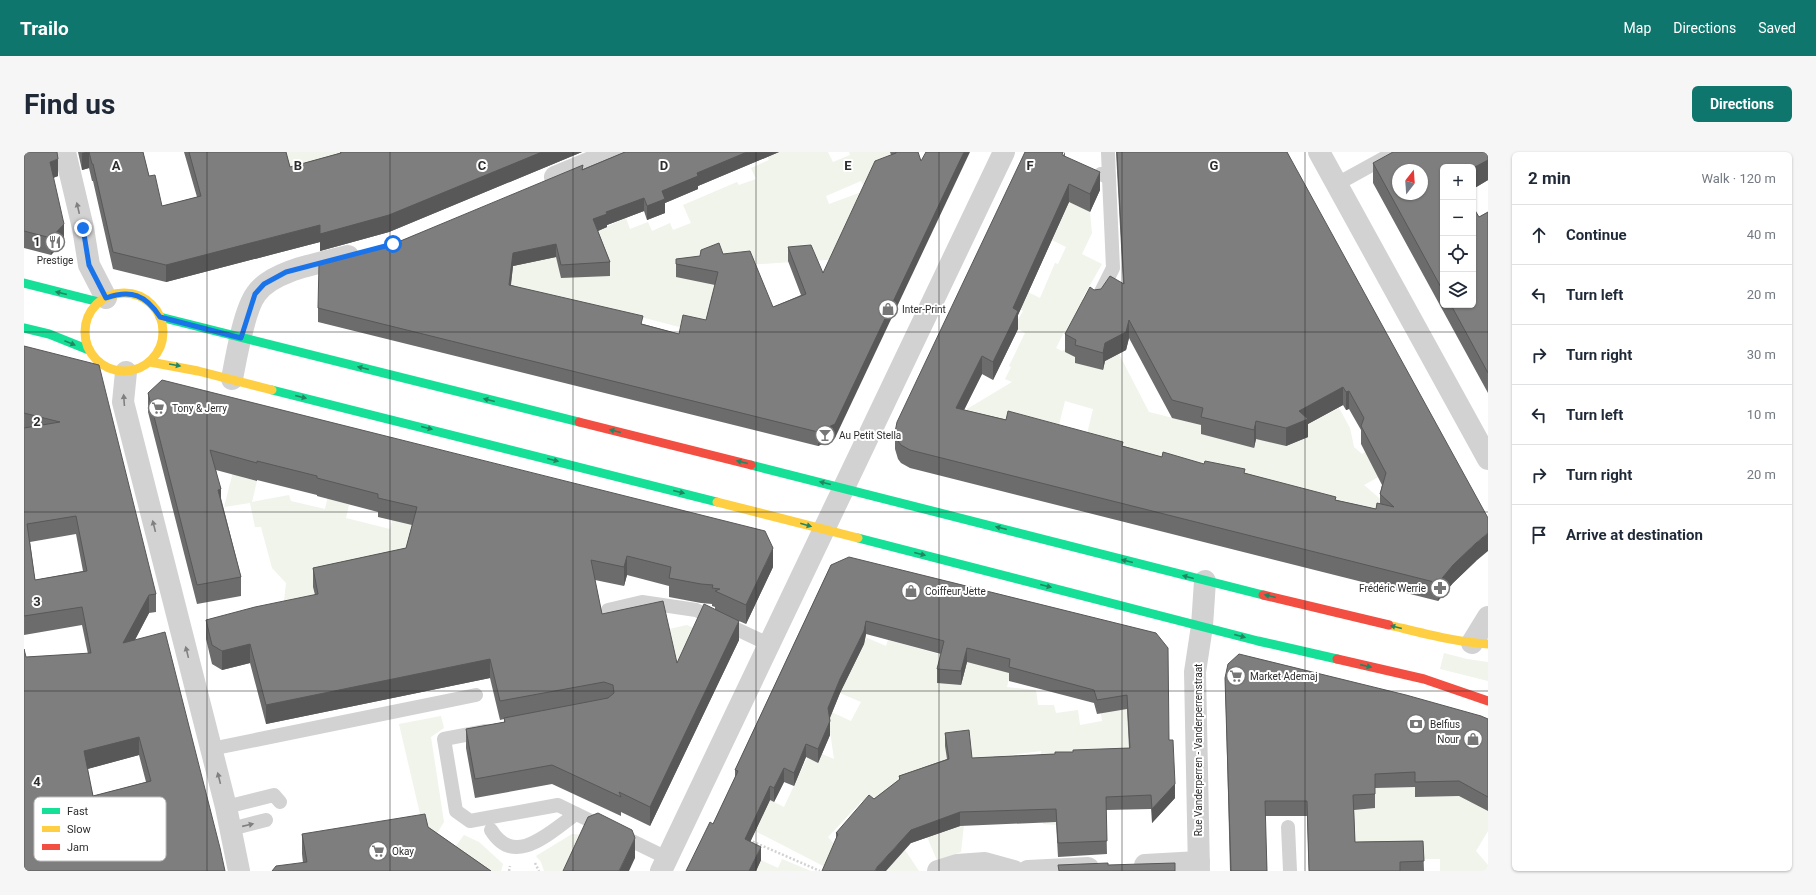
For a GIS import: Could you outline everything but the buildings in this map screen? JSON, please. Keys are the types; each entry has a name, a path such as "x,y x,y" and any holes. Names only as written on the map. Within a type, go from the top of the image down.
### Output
{"street":[{"path":"65,152 83,228 89,265 102,300"},
{"path":"538,184 615,152"},
{"path":"664,865 768,644 1004,152"},
{"path":"1319,152 1488,459"},
{"path":"232,379 241,338 255,294 264,284 286,272 370,250"},
{"path":"24,283 102,300"},
{"path":"118,293 131,294 143,298 154,306 160,317 164,333 160,349 150,362 139,369 126,372 115,371 104,367 96,360 89,350 85,338 85,325 90,312 102,300 118,293"},
{"path":"160,317 843,488 1205,581 1480,644 1488,617"},
{"path":"24,328 49,334 89,350"},
{"path":"150,362 178,366 232,379 1202,626 1424,679 1488,701"},
{"path":"126,372 123,402 226,807 239,871"},
{"name":"Rue Vanderperren - Vanderperrenstraat","path":"1199,866 1195,672 1202,626 1205,581"},
{"path":"938,871 957,865 985,863 1014,871"},
{"path":"1028,871 1114,866 1199,866"}],"lane":[{"path":"1097,300 1113,268 1108,152"},
{"path":"1337,184 1395,152"},
{"path":"1088,168 1109,178"},
{"path":"608,610 642,602 696,610 768,644"},
{"path":"211,749 476,695"},
{"path":"498,729 444,739 456,811 470,821 558,805 664,865"},
{"path":"226,807 274,795 280,802"},
{"path":"491,830 496,838 503,844 521,848 530,845 576,814"},
{"path":"230,829 266,820"},
{"path":"1288,827 1290,871"}],"path":[{"path":"746,839 820,871"}],"shaded area":[{"path":"282,152 358,152 290,183"},
{"path":"765,152 828,152 833,162 850,155 849,152 890,152 898,171 863,185 861,181 826,196 829,204 859,193 873,200 867,257 812,261 804,244 787,252 792,262 747,265 718,285 709,324 683,328 637,316 493,297 505,263 588,235 626,218 630,229 648,222 652,231 670,223 673,230 691,223 683,205 737,182 739,185 756,179 751,168 769,160"},
{"path":"1069,202 1090,212 1092,233 1082,254 1102,264 1082,299 1117,318 1073,337 1064,332 1056,348 1062,351 1080,340 1103,370 1105,361 1119,354 1149,412 1286,446 1308,437 1303,427 1339,408 1350,428 1354,447 1362,454 1365,452 1384,474 1364,485 1406,521 1083,451 1093,409 1065,401 1054,444 966,412 967,409 1012,382 1005,379 1011,367 1009,366 1025,333 1014,327 1023,311 1018,308 1026,291 1040,298 1055,263 1058,264 1066,247 1052,240"},
{"path":"233,472 244,478 257,481 252,502 289,495 291,501 325,509 328,496 349,505 346,518 390,529 393,516 415,522 429,562 313,587 318,613 287,619 284,601 286,583 272,568 261,527 255,527 250,503 224,507"},
{"path":"687,625 704,633 679,664 623,702 665,630"},
{"path":"865,637 886,646 888,640 967,662 1011,670 1007,687 1036,690 1038,705 1054,705 1056,713 1078,710 1080,725 1102,721 1100,706 1137,709 1130,766 1055,766 1056,825 1043,824 1041,751 971,760 888,802 862,801 828,837 836,846 829,869 755,831 770,800 784,807 807,758 818,763 822,754 834,759 827,710 851,721 861,702 840,693 858,656"},
{"path":"1444,653 1467,659 1488,662 1488,681 1440,669"},
{"path":"441,716 444,728 431,737 444,822 428,848 399,724"},
{"path":"1374,775 1398,787 1415,787 1415,797 1465,796 1488,803 1488,831 1476,851 1488,865 1488,871 1440,871 1440,859 1423,859 1355,871 1353,810 1375,808"},
{"path":"964,824 961,852 937,860 927,837"},
{"path":"572,834 594,836 573,871 544,871 541,862 536,856"},
{"path":"464,835 479,842 503,864 501,871 461,871 446,860"},
{"path":"905,850 919,871 886,871"},
{"path":"782,859 811,871 756,871 761,860 778,868"}],"traffic: fast":[{"path":"24,283 99,302"},
{"path":"160,317 579,422"},
{"path":"24,328 49,334 89,350"},
{"path":"272,390 717,502"},
{"path":"751,465 1263,595"},
{"path":"858,538 1258,641 1337,659"}],"traffic: slow":[{"path":"124,293 139,296 152,304 160,317 163,332 160,347 152,360 139,368 124,371 109,368 96,360 88,347 85,332 88,317 96,304 109,296 124,293"},
{"path":"150,362 198,371 272,390"},
{"path":"717,502 858,538"},
{"path":"1389,625 1450,639 1488,644"}],"traffic: jam":[{"path":"579,422 751,465"},
{"path":"1263,595 1389,625"},
{"path":"1337,659 1424,679 1488,701"}],"place":[{"name":"Prestige","path":"55,242"},
{"name":"Inter-Print","path":"888,309"},
{"name":"Tony & Jerry","path":"158,408"},
{"name":"Au Petit Stella","path":"825,435"},
{"name":"Frédéric Werrie","path":"1440,588"},
{"name":"Coiffeur Jette","path":"911,591"},
{"name":"Market Ademaj","path":"1236,676"},
{"name":"Belfius","path":"1416,724"},
{"name":"Nour","path":"1473,739"},
{"name":"Okay","path":"378,851"}],"route":[{"path":"83,228 89,265 106,298 118,293 131,294 143,298 154,306 160,317 241,338 255,294 264,284 286,272 393,244"}]}
